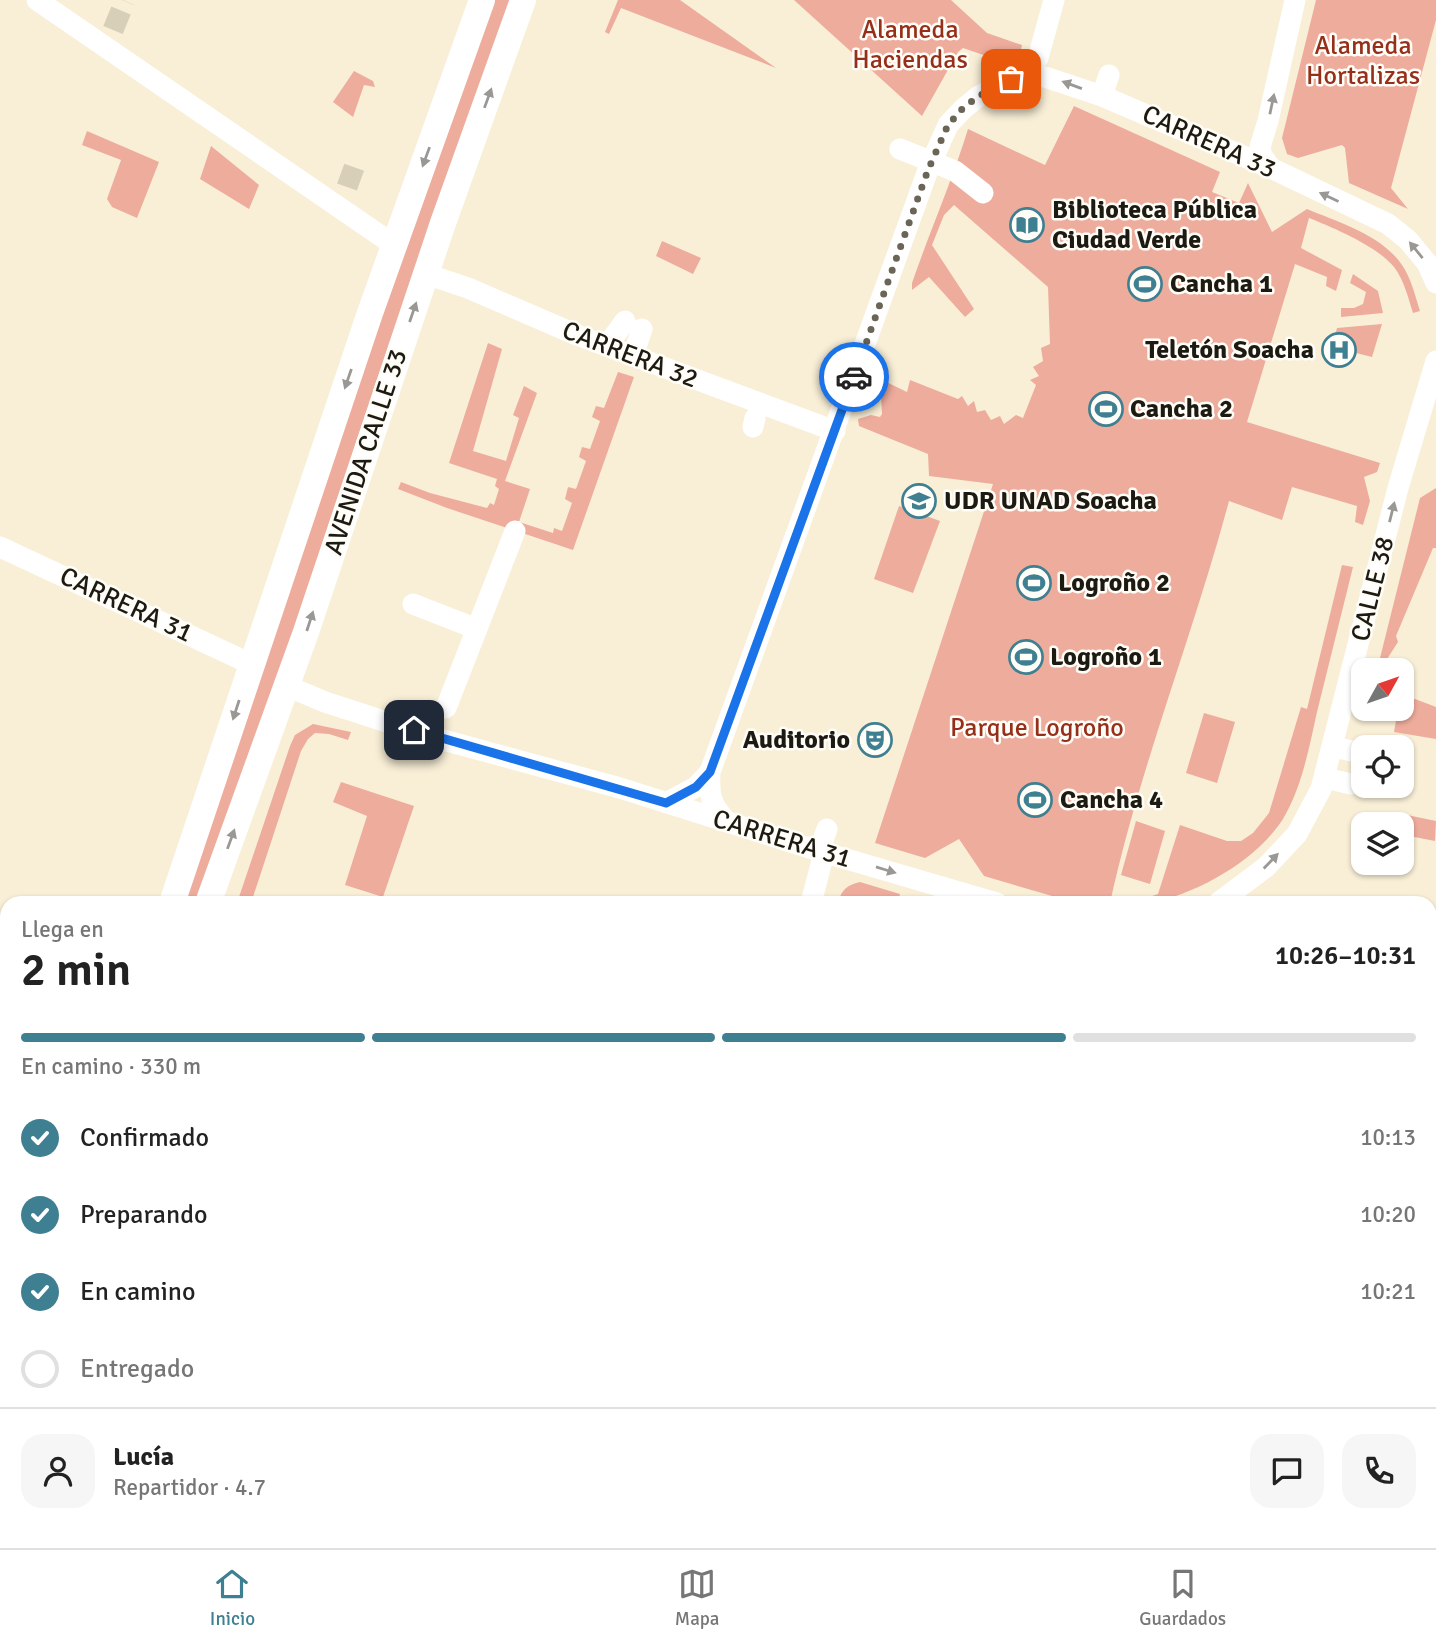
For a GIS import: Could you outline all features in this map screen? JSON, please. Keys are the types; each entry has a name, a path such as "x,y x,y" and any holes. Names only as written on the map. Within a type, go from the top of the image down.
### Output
{"main road":[{"name":"AVENIDA CALLE 33","path":"174,896 394,245 482,0"},
{"name":"AVENIDA CALLE 33","path":"211,896 287,686 426,274 523,0"}],"street":[{"path":"37,0 394,245"},
{"path":"727,822 715,808 709,794 710,772 932,160 948,125 963,108 997,85 1024,76 1038,58 1054,0"},
{"path":"1270,168 1260,147 1295,0"},
{"path":"1102,96 1110,75"},
{"name":"CARRERA 33","path":"1024,76 1056,79 1102,96 1270,168 1388,224 1408,240 1427,263 1436,283"},
{"path":"900,149 955,171 983,193"},
{"name":"CARRERA 32","path":"426,274 468,289 540,330 574,344 607,346 758,414 835,431"},
{"path":"607,346 633,325 633,356"},
{"name":"CALLE 38","path":"1227,896 1266,867 1297,834 1318,796 1334,747 1398,488 1436,361"},
{"path":"446,708 515,531"},
{"name":"CARRERA 31","path":"0,547 251,664"},
{"path":"413,604 477,629"},
{"name":"CARRERA 31","path":"287,686 325,702 446,741 666,803 973,896"},
{"path":"1334,747 1351,751"},
{"path":"666,803 696,787 710,772"},
{"path":"1325,778 1351,784"},
{"path":"813,896 827,829"}],"green space":[{"path":"493,0 512,0 280,679 201,896 184,896 399,262"},
{"path":"618,0 680,0 776,68 621,8 609,34 605,32"},
{"name":"Alameda Haciendas","path":"794,0 951,0 987,33 1022,45 1020,54 1004,62 963,48 958,52 922,116"},
{"name":"Alameda Hortalizas","path":"1316,0 1436,0 1436,20 1391,188 1408,209 1349,183 1345,148 1342,145 1298,158 1287,154 1282,138"},
{"path":"354,71 373,81 375,87 364,85 353,117 333,102"},
{"name":"Parque Logroño","path":"1074,106 1220,172 1212,192 1239,203 1248,183 1272,232 1307,209 1383,245 1402,265 1420,311 1413,313 1400,277 1386,259 1354,238 1309,218 1301,248 1342,270 1336,291 1326,286 1327,277 1295,264 1247,422 1380,463 1377,472 1364,477 1370,501 1363,525 1355,522 1357,506 1292,487 1282,520 1229,501 1136,801 1112,896 1052,896 984,876 959,839 925,858 875,843 993,484 929,476 928,454 859,426 858,419 871,415 880,417 882,414 880,379 907,392 910,380 958,399 962,396 968,406 974,401 977,412 985,410 991,420 1000,416 1004,424 1016,415 1023,418 1036,385 1030,380 1039,376 1033,367 1043,361 1041,348 1050,344 1048,287 954,205 944,215 932,245 974,309 965,317 929,277 912,290 912,283 968,129 1045,165"},
{"path":"87,131 159,162 137,218 112,207 107,199 121,160 82,145"},
{"path":"211,146 259,185 249,209 200,179"},
{"path":"662,241 701,258 693,274 656,256"},
{"path":"1353,274 1378,291 1383,313 1341,317 1341,308 1354,308 1363,304 1366,292 1350,283"},
{"path":"1382,324 1372,357 1332,347 1337,328"},
{"path":"488,343 502,349 473,451 506,461 519,418 513,415 524,386 537,393 505,481 530,489 519,522 553,533 554,528 562,531 572,503 565,499 568,487 576,489 586,461 579,457 582,447 590,449 600,421 592,417 596,406 604,408 618,372 634,377 573,550 398,489 401,482 430,493 487,508 490,503 494,505 499,489 495,486 497,479 449,463"},
{"path":"1436,488 1436,548 1433,548 1396,636 1398,642 1388,658 1380,658 1420,498"},
{"path":"899,506 940,521 913,593 874,579"},
{"path":"1342,565 1353,567 1304,767 1283,819 1258,848 1224,873 1187,892 1174,896 1152,896 1158,894 1180,825 1227,841 1241,841 1253,833 1269,813 1301,707 1307,709"},
{"path":"1414,699 1436,707 1436,739 1394,732 1396,721 1414,721"},
{"path":"1204,713 1235,722 1217,783 1186,773"},
{"path":"313,724 351,732 348,740 315,733 308,739 301,751 253,896 239,896 290,746 295,735"},
{"path":"341,782 414,806 383,896 345,885 367,816 333,802"},
{"path":"1414,816 1436,821 1435,841 1414,837"},
{"path":"1136,821 1165,831 1150,884 1121,875"},
{"path":"860,882 900,894 841,896 852,885"}],"tunnel":[{"path":"113,30 125,1"},
{"path":"347,187 355,165"}],"way so far":[{"path":"854,377 928,170 948,125 963,108 979,96 1011,79"}],"place":[{"name":"Biblioteca Pública Ciudad Verde","path":"1027,225"},
{"name":"Cancha 1","path":"1145,284"},
{"name":"Teletón Soacha","path":"1339,350"},
{"name":"Cancha 2","path":"1106,409"},
{"name":"UDR UNAD Soacha","path":"919,501"},
{"name":"Logroño 2","path":"1034,583"},
{"name":"Logroño 1","path":"1026,657"},
{"name":"Auditorio","path":"875,740"},
{"name":"Cancha 4","path":"1035,800"}],"route":[{"path":"414,730 666,803 696,787 710,772 854,377"}]}
